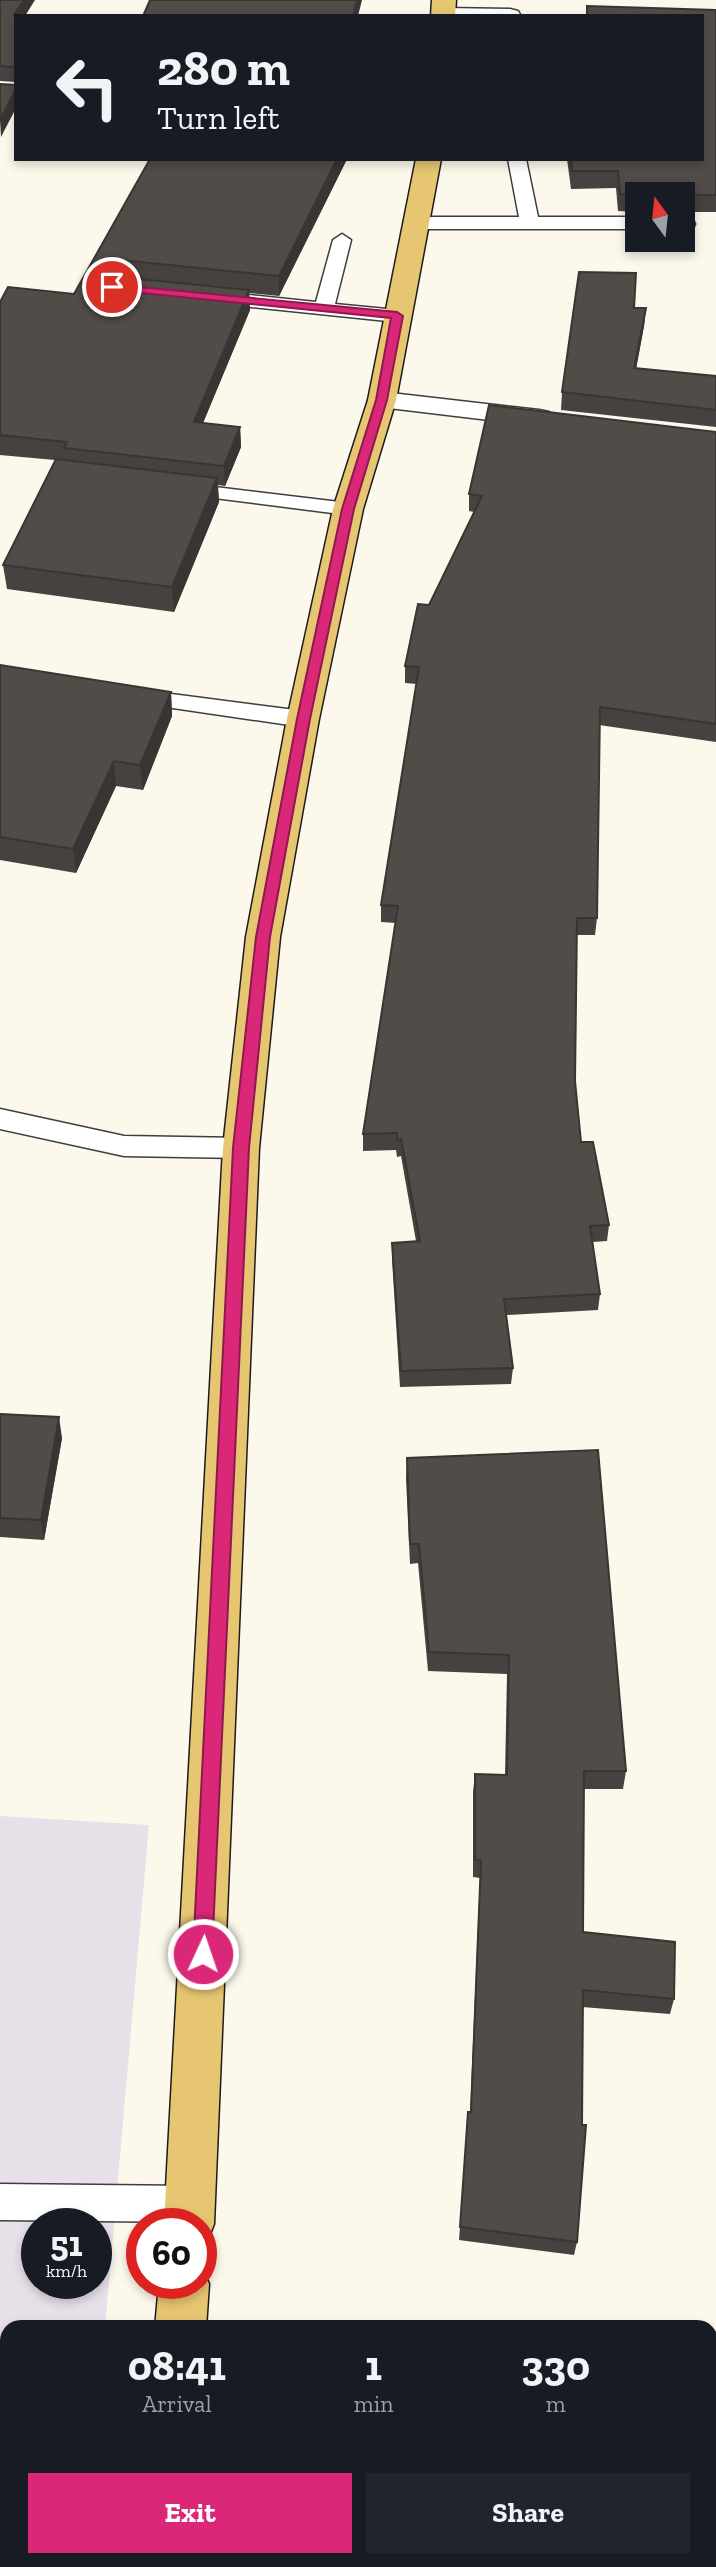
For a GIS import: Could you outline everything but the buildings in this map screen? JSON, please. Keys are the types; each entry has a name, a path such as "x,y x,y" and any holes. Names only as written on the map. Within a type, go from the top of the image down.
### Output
{"main road":[{"path":"190,2208 241,1148 263,937 303,719 348,509 382,400 429,161"},
{"path":"181,2320 183,2299"}],"street":[{"path":"382,400 560,421"}],"lane":[{"path":"517,161 530,223"},
{"path":"416,223 625,223"},
{"path":"324,308 342,240"},
{"path":"191,295 397,316"},
{"path":"158,487 348,509"},
{"path":"107,692 303,719"},
{"path":"0,1119 124,1146 241,1148"},
{"path":"0,2202 126,2210"}],"shaded area":[{"path":"0,1816 149,1825 112,2247 112,2208 21,2208 21,2299 107,2299 106,2320 0,2320"}],"route":[{"path":"112,287 397,316 382,400 348,509 303,719 263,937 241,1148 203,1954"}]}
